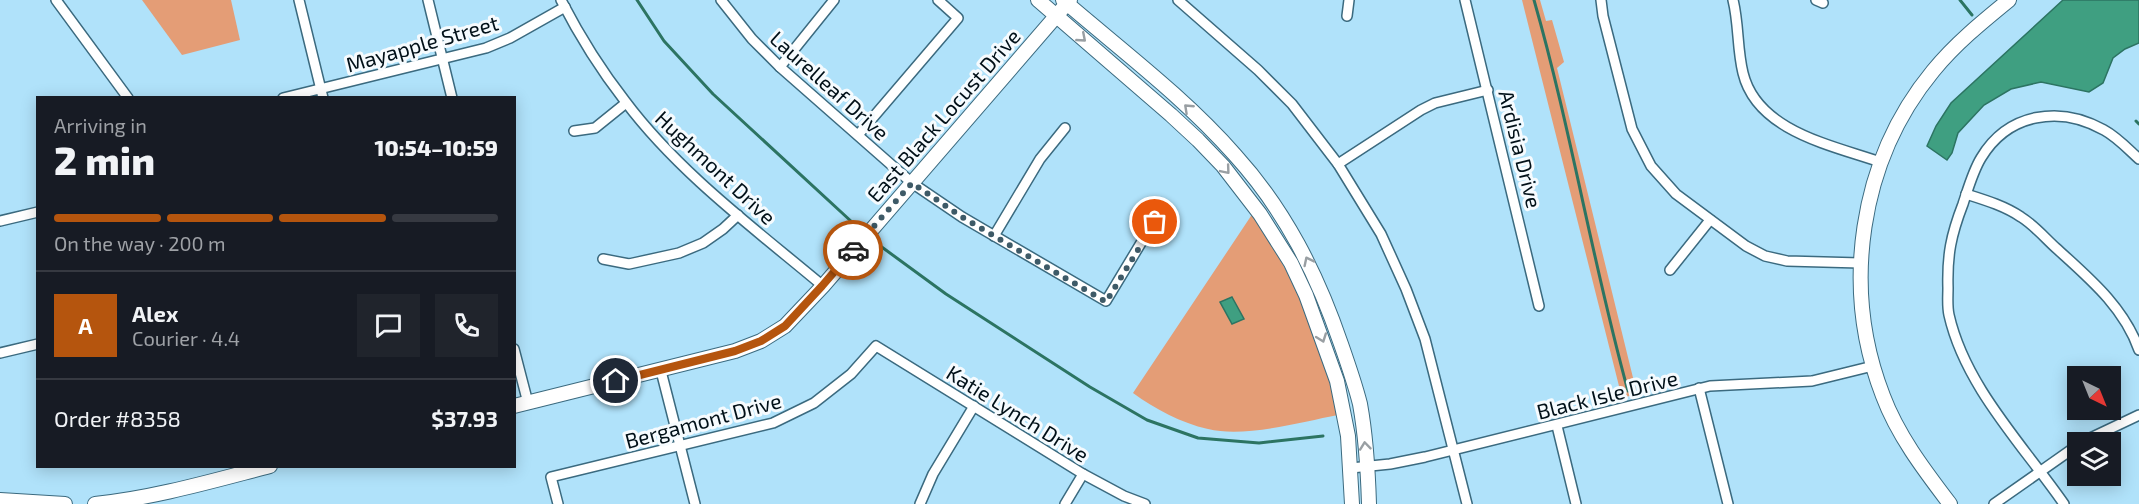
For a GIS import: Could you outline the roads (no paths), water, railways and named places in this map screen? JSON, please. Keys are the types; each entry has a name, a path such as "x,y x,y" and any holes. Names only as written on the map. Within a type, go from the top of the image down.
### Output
{"street":[{"path":"56,0 127,96"},
{"path":"299,0 322,93"},
{"path":"428,0 452,96"},
{"name":"Laurelleaf Drive","path":"721,0 752,39 780,67 912,183 962,217 1106,302 1147,233 1164,212"},
{"path":"780,67 834,0"},
{"path":"858,135 958,18 938,0"},
{"path":"1038,0 1198,140 1223,166 1260,214 1291,263 1320,332 1337,381 1351,468 1352,504"},
{"path":"1178,0 1258,70 1285,97 1338,164 1381,234 1407,289 1425,339 1467,504"},
{"path":"1347,16 1349,0"},
{"name":"Ardisia Drive","path":"1465,0 1539,306"},
{"path":"1601,0 1632,129 1651,166 1676,194 1746,246 1765,256 1787,261 1860,263"},
{"path":"1733,0 1738,20 1739,58 1743,77 1749,91 1761,108 1775,121 1794,132 1880,162"},
{"path":"1950,504 1923,469 1901,434 1883,398 1873,366 1862,315 1860,263 1868,202 1880,162 1901,117 1932,72 1968,35 2009,0"},
{"path":"1067,1 1203,122 1235,154 1274,205 1306,255 1353,376 1360,405 1368,468 1369,504"},
{"name":"East Black Locust Drive","path":"521,405 735,351 761,341 785,326 1057,16 1067,1"},
{"name":"Mayapple Street","path":"299,96 322,93 486,48 510,38 563,4"},
{"name":"Hughmont Drive","path":"563,4 597,63 626,103 679,162 822,286"},
{"path":"1338,164 1421,110 1436,103 1488,90"},
{"path":"574,131 595,128 626,103"},
{"path":"2064,504 1979,387 1960,352 1948,312 1947,261 1952,232 1981,158 2006,129 2022,122 2040,116 2057,115 2078,119 2106,130 2139,159"},
{"path":"994,236 1040,159 1065,128"},
{"path":"1966,194 1993,203 2022,218 2074,264 2118,310 2139,350"},
{"path":"0,221 36,212"},
{"path":"603,259 629,264 679,253 703,243 738,215"},
{"path":"1670,270 1710,220"},
{"path":"0,353 36,344"},
{"name":"Katie Lynch Drive","path":"876,346 1083,474 1124,496 1145,504"},
{"name":"Bergamont Drive","path":"558,504 551,477 773,423 814,403 851,374 876,346"},
{"path":"516,365 521,405"},
{"name":"Black Isle Drive","path":"1351,468 1368,468 1454,450 1557,426 1700,388 1736,383 1812,381 1873,366"},
{"path":"661,370 695,504"},
{"path":"1700,388 1728,504"},
{"path":"920,504 933,474 974,406"},
{"path":"2101,432 2139,415"},
{"path":"1557,426 1576,504"},
{"path":"1994,504 2067,453"},
{"path":"95,504 165,493 262,468"},
{"path":"1065,504 1083,474"},
{"path":"0,500 65,504"}],"waterway":[{"path":"637,0 664,41 713,94 853,223"},
{"path":"1534,0 1628,391"},
{"path":"1960,0 1972,15"},
{"path":"2136,121 2139,124"},
{"path":"879,245 946,294 1090,387 1147,420 1198,438 1259,443 1323,436"}]}
